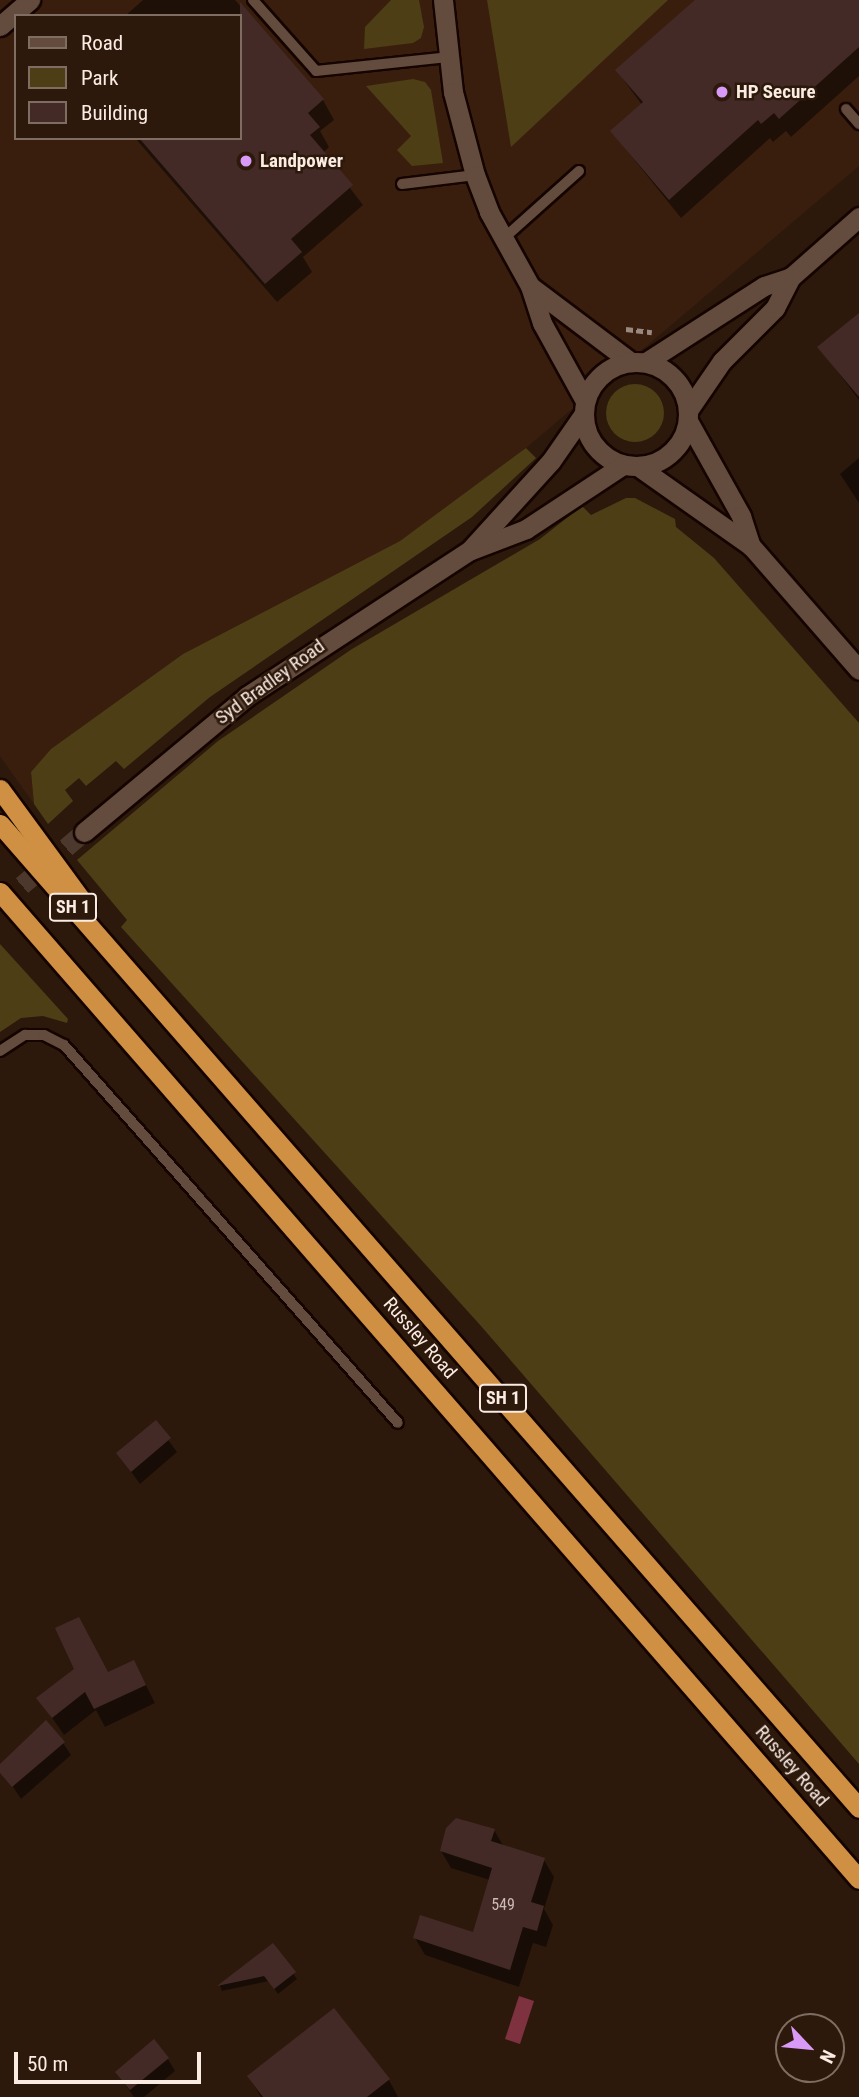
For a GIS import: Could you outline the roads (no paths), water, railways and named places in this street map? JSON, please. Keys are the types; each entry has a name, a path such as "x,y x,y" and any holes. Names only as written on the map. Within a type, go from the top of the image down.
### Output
{"highway":[{"path":"0,789 147,988"},
{"name":"Russley Road","path":"0,824 147,988 859,1808"},
{"name":"Russley Road","path":"0,892 42,944 859,1879"},
{"path":"0,908 42,944"}],"street":[{"path":"0,26 30,0"},
{"path":"443,0 458,117 475,175 502,239 530,286 542,323 584,408 596,448 631,466 751,546 859,670"},
{"path":"631,466 666,457 677,448 689,415 722,361 775,308 791,277 859,217"},
{"path":"584,408 602,374 638,362 764,286 791,277"},
{"path":"530,286 638,362 681,385 689,415 741,516 751,546"},
{"name":"Syd Bradley Road","path":"469,551 551,461 584,408"},
{"name":"Syd Bradley Road","path":"85,832 247,696 469,551 526,529 631,466"}],"lane":[{"path":"253,0 316,71 451,57"},
{"path":"846,109 859,124"},
{"path":"502,239 579,171"},
{"path":"402,184 475,175"},
{"path":"0,1051 25,1035 44,1035 64,1045 398,1423"}],"tunnel":[{"path":"0,904 84,832"}],"place":[{"name":"HP Secure","path":"722,92"},
{"name":"Landpower","path":"246,161"}]}
